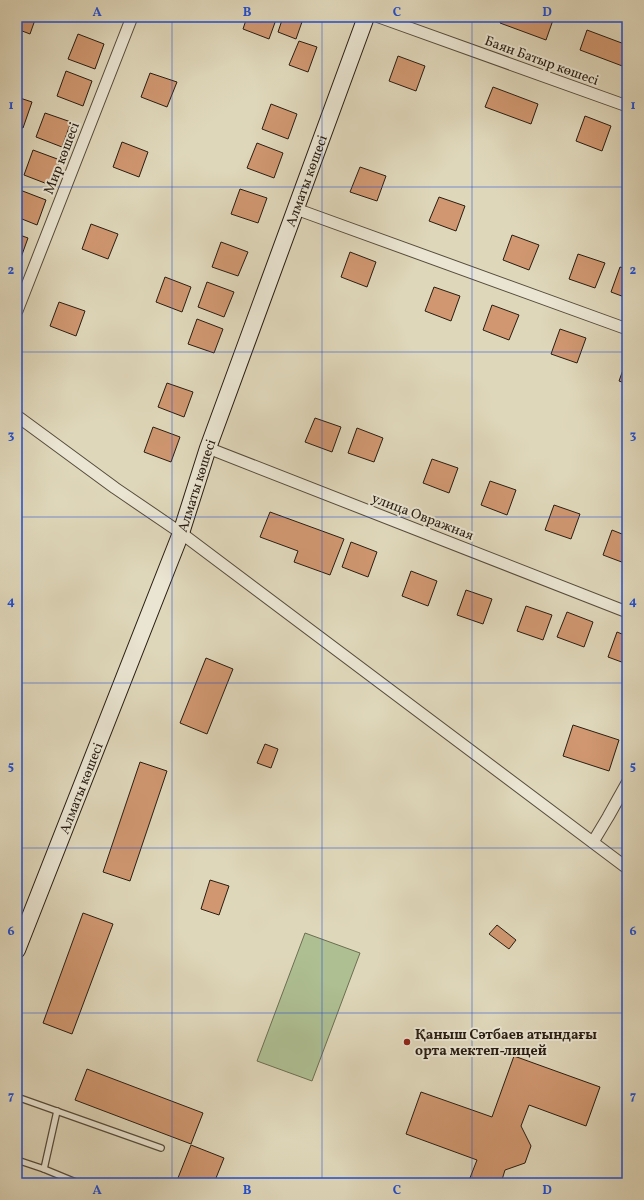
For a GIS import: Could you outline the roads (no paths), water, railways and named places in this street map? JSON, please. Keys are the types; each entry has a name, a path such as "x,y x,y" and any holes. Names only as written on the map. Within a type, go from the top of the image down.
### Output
{"street":[{"name":"Мир көшесі","path":"17,311 132,17"},
{"name":"Алматы көшесі","path":"17,950 181,533 208,448 366,17"},
{"name":"Баян Батыр көшесі","path":"379,17 627,106"},
{"path":"296,209 627,329"},
{"path":"17,416 115,488 181,533 627,868"},
{"name":"улица Овражная","path":"208,448 627,612"},
{"path":"592,842 627,783"}],"lane":[{"path":"17,1097 162,1148"},
{"path":"44,1169 57,1111"},
{"path":"17,1160 78,1183"}],"place":[{"name":"Қаныш Сәтбаев атындағы орта мектеп-лицей","path":"407,1042"}]}
